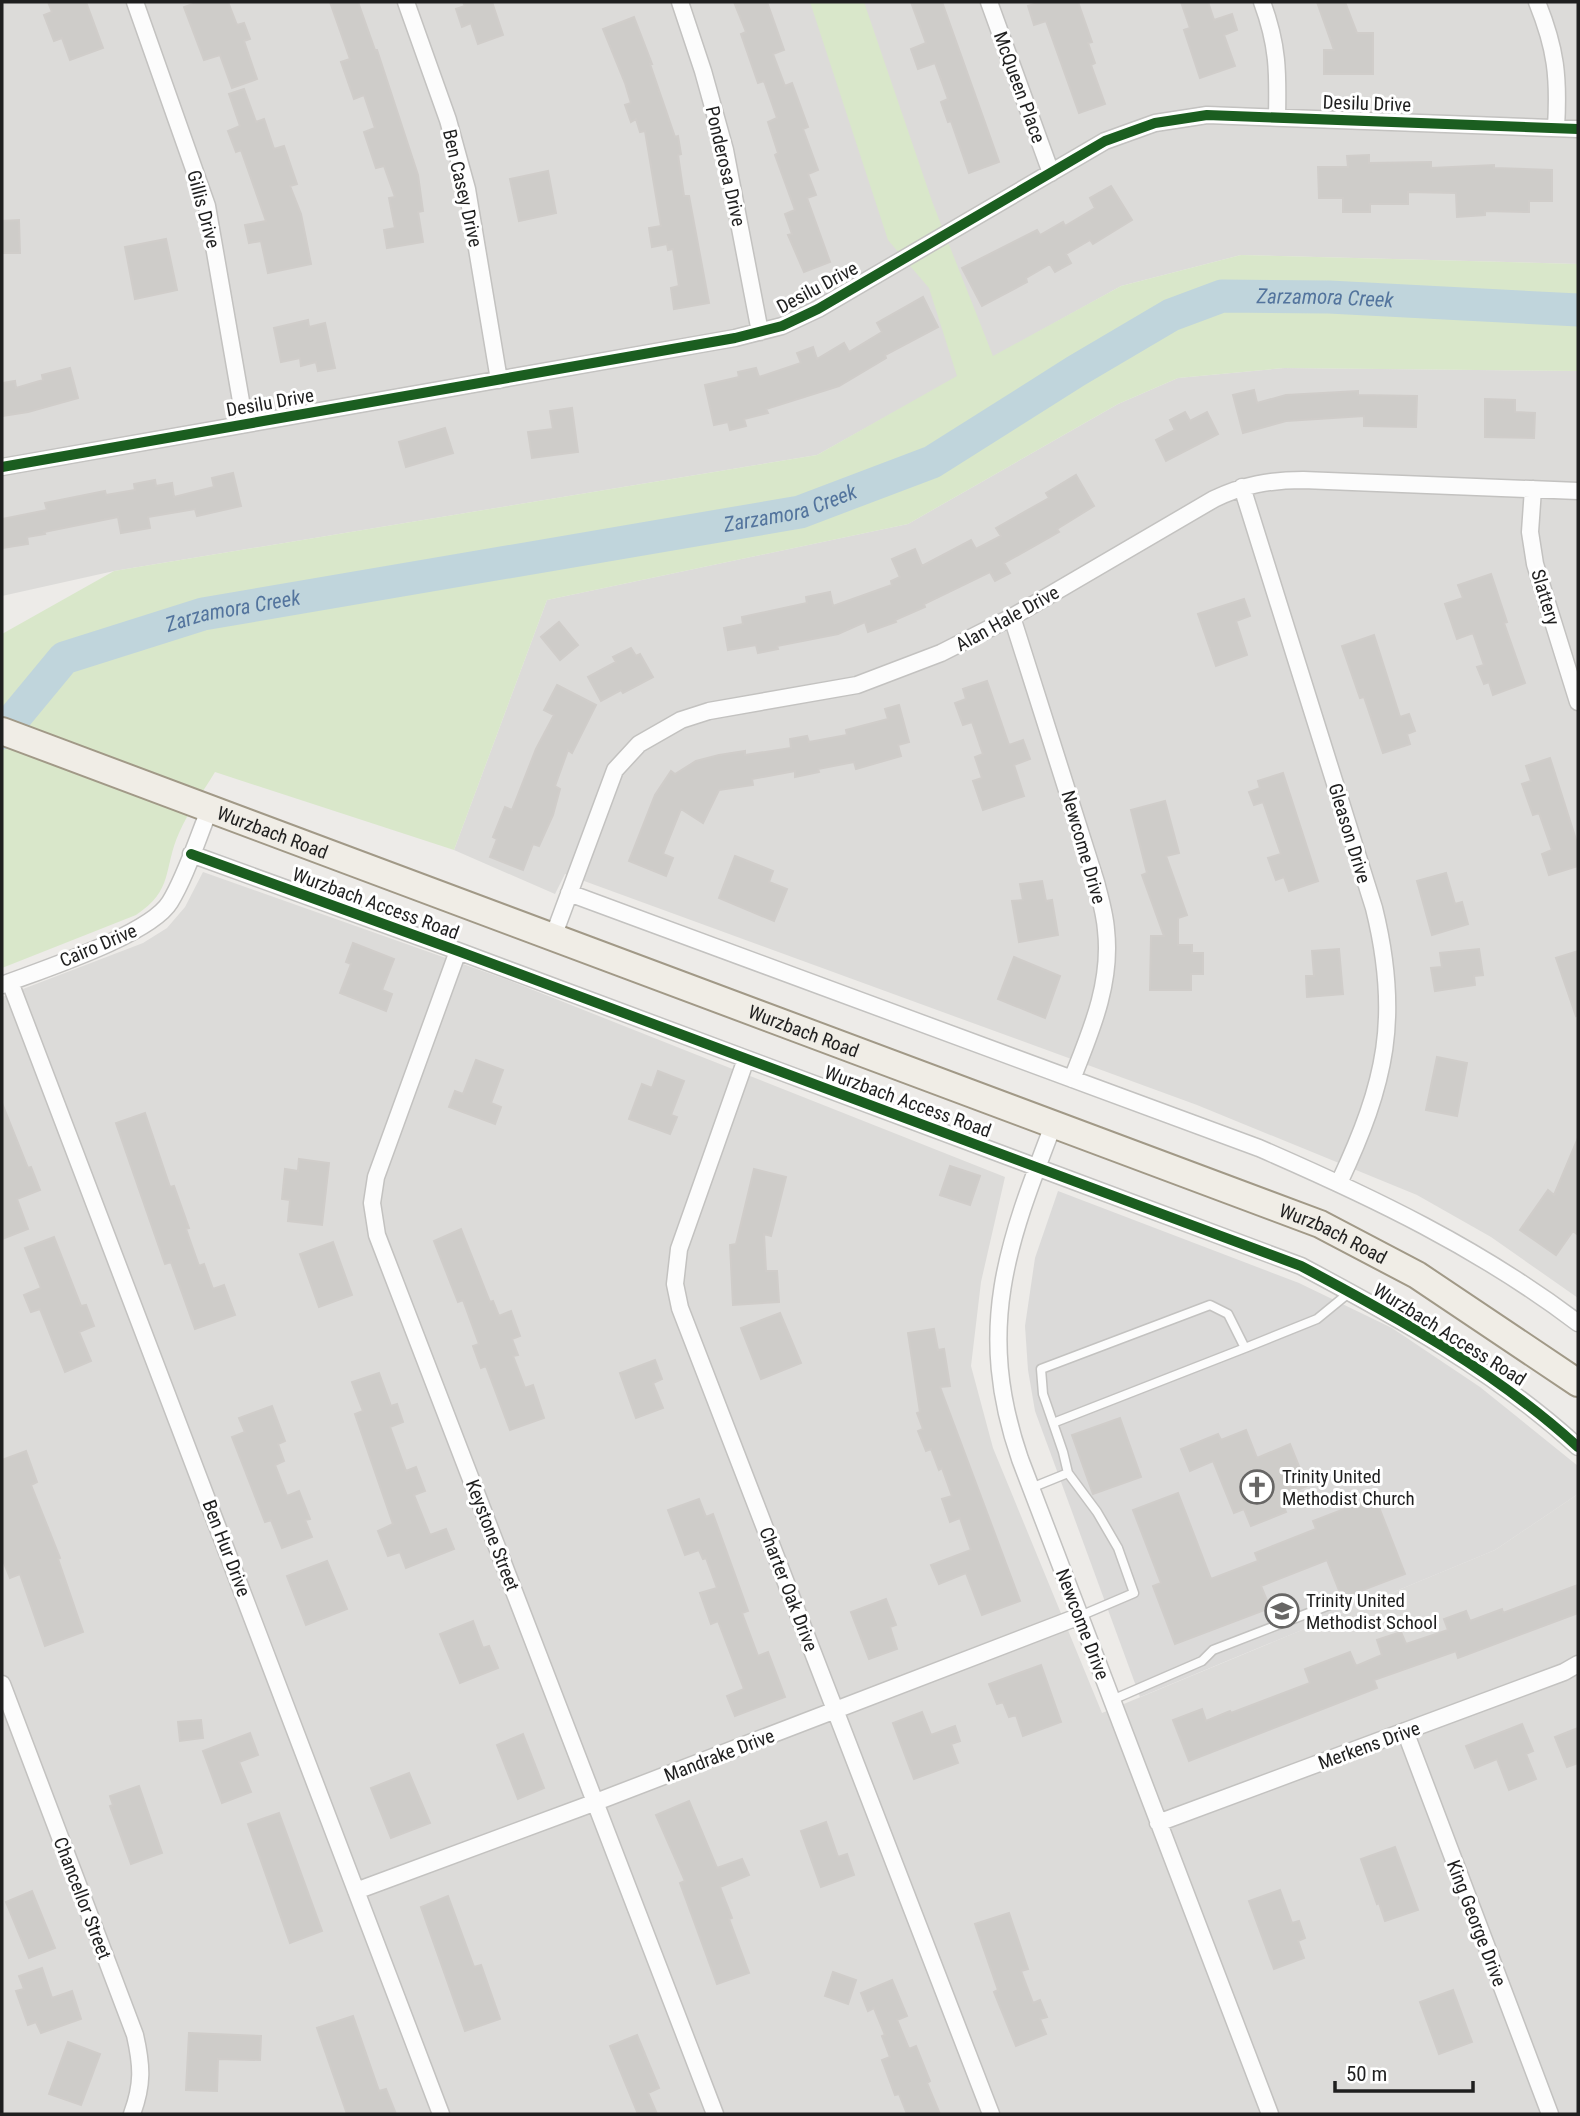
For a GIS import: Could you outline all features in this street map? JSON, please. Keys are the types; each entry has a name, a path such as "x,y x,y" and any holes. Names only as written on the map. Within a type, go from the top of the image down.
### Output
{"main road":[{"name":"Wurzbach Road","path":"2,731 1320,1224 1417,1275 1578,1383"}],"street":[{"name":"Gillis Drive","path":"135,2 207,206 245,424"},
{"name":"Ben Casey Drive","path":"406,2 448,120 467,189 499,380"},
{"name":"Ponderosa Drive","path":"680,2 725,150 760,332"},
{"name":"McQueen Place","path":"989,2 1051,173"},
{"path":"1262,2 1276,46 1279,68 1277,117"},
{"path":"1537,2 1554,48 1558,77 1556,128"},
{"name":"Desilu Drive","path":"2,467 499,380 782,326 818,309 1105,141 1155,122 1207,115 1578,129"},
{"name":"Alan Hale Drive","path":"553,937 615,771 639,744 659,731 709,711 857,685 941,653 1012,617 1214,499 1242,487 1272,480 1303,480 1578,492"},
{"name":"Gleason Drive","path":"1242,487 1374,908 1384,952 1388,1009 1380,1078 1371,1111 1339,1183"},
{"name":"Slattery","path":"1533,489 1530,532 1535,564 1578,702"},
{"name":"Newcome Drive","path":"1012,617 1096,882 1106,927 1107,964 1098,1012 1072,1079"},
{"name":"Cairo Drive","path":"6,983 130,934 153,920 169,904 210,808"},
{"name":"Wurzbach Access Road","path":"191,854 1301,1266 1399,1318 1462,1358 1513,1393 1578,1447"},
{"path":"569,893 1259,1148 1406,1214 1483,1258 1576,1317"},
{"name":"Keystone Street","path":"458,951 376,1177 372,1203 377,1235 715,2114"},
{"name":"Ben Hur Drive","path":"6,983 441,2114"},
{"name":"Charter Oak Drive","path":"746,1059 679,1249 675,1284 680,1308 992,2114"},
{"name":"Newcome Drive","path":"1054,1123 1006,1258 997,1328 1003,1398 1011,1432 1031,1488 1270,2114"},
{"name":"Mandrake Drive","path":"356,1891 1080,1616"},
{"name":"Merkens Drive","path":"1158,1823 1564,1672 1578,1664"},
{"name":"Chancellor Street","path":"2,1684 135,2035 141,2061 140,2091 132,2114"},
{"name":"King George Drive","path":"1405,1731 1550,2114"}],"lane":[{"path":"1053,1423 1317,1319 1350,1292"},
{"path":"1080,1616 1134,1593 1118,1548 1097,1512 1068,1473 1042,1394 1041,1369 1210,1305 1228,1314 1245,1348"},
{"path":"1031,1488 1068,1473"},
{"path":"1112,1700 1202,1661 1213,1650 1332,1604"}],"shaded area":[{"path":"2,2 1578,2 1578,264 1241,255 1121,286 817,455 114,571 2,596"},
{"path":"1284,368 1578,371 1578,1298 1491,1237 1417,1195 1197,1105 565,874 555,894 454,850 547,600 908,524 1118,404 1178,378"},
{"path":"203,872 508,980 1005,1177 981,1282 971,1366 993,1448 1102,1713 1495,1550 1578,1494 1578,2114 2,2114 2,997 143,943 167,928 185,907"},
{"path":"1058,1191 1299,1283 1392,1328 1480,1387 1578,1466 1578,1494 1495,1550 1140,1697 1035,1411 1028,1370 1025,1326 1035,1258"}],"green space":[{"path":"810,2 864,2 933,204 993,356 1121,286 1241,255 1578,264 1578,371 1284,368 1178,378 1118,404 908,524 547,600 454,850 215,772 183,825 162,888 148,906 136,915 2,968 2,634 114,571 817,455 957,376 929,288 888,240"}],"building":[{"path":"48,2 86,2 103,48 70,60 62,38 54,41 44,15 52,12"},
{"path":"199,2 228,2 237,25 244,23 250,39 244,41 257,79 232,88 220,55 204,60 184,7"},
{"path":"330,2 358,2 377,50 418,175 423,211 418,212 423,242 387,248 384,230 395,228 389,198 395,197 384,166 376,168 364,132 375,128 364,95 354,99 341,62 350,59"},
{"path":"463,2 492,2 503,35 478,44 471,23 462,27 456,9 465,6"},
{"path":"734,2 767,2 784,50 773,54 785,86 792,83 808,127 803,129 818,170 808,174 816,195 807,198 830,262 804,272 788,235 792,234 785,214 795,210 775,155 778,153 768,122 777,118 764,81 758,83 741,34 746,32"},
{"path":"911,2 942,2 999,162 969,173 951,121 948,122 941,102 948,99 935,63 918,69 911,49 926,43"},
{"path":"1041,2 1078,2 1092,42 1088,43 1095,63 1091,65 1105,104 1079,113 1046,21 1034,25 1028,6"},
{"path":"1181,2 1208,2 1214,20 1232,14 1237,30 1224,35 1235,66 1200,78 1184,30 1190,28"},
{"path":"1317,2 1345,2 1357,33 1373,33 1373,74 1324,74 1324,50 1334,50"},
{"path":"634,17 675,137 678,136 684,196 689,196 709,303 674,309 671,288 679,286 673,249 668,250 667,244 652,247 649,228 661,226 645,131 640,132 636,119 631,122 625,105 631,103 625,83 603,29"},
{"path":"244,89 256,122 264,119 274,149 284,146 297,184 290,186 301,214 311,264 268,273 261,241 249,243 245,225 266,221 241,150 236,152 228,131 240,126 229,94"},
{"path":"1369,155 1369,163 1431,162 1431,168 1494,165 1494,168 1552,170 1552,201 1529,201 1529,212 1485,211 1485,215 1457,217 1456,193 1408,192 1408,204 1370,204 1370,212 1343,212 1343,198 1319,198 1318,167 1348,167 1347,156"},
{"path":"548,171 556,213 519,221 510,179"},
{"path":"1111,186 1132,220 1093,244 1090,240 1066,254 1071,263 1055,272 1050,264 1026,278 1027,282 982,306 962,268 1037,230 1040,235 1063,222 1065,226 1095,208 1090,198"},
{"path":"19,220 20,253 2,253 2,221"},
{"path":"166,239 177,290 135,299 125,247"},
{"path":"923,297 938,327 885,355 886,358 839,386 766,409 768,413 744,419 746,426 730,430 728,422 714,425 705,385 739,377 738,372 756,368 759,377 801,363 797,353 813,347 817,359 844,343 849,352 882,332 877,323"},
{"path":"308,320 309,327 325,323 335,368 318,371 316,362 301,366 300,358 281,362 274,328"},
{"path":"70,368 78,398 2,416 2,383 15,381 16,388 43,380 42,375"},
{"path":"1254,390 1257,403 1286,395 1358,391 1358,395 1417,396 1416,427 1364,426 1364,416 1286,421 1243,433 1233,395"},
{"path":"1485,399 1515,400 1515,412 1535,413 1534,438 1485,437"},
{"path":"572,408 578,452 532,458 528,432 553,429 550,411"},
{"path":"1185,412 1190,421 1207,412 1218,434 1166,461 1156,440 1175,430 1170,420"},
{"path":"445,428 453,453 406,467 399,442"},
{"path":"233,473 241,506 197,516 195,509 148,517 150,528 121,533 118,517 44,532 45,534 27,537 28,544 2,548 2,519 47,510 45,503 105,491 106,495 135,490 134,484 155,480 156,486 172,483 174,497 214,487 212,478"},
{"path":"1076,475 1094,506 1057,529 1059,532 1004,563 1010,573 995,581 990,572 924,604 925,607 895,620 896,622 868,632 865,622 838,634 777,646 778,649 758,653 756,645 728,650 724,628 743,624 742,617 807,603 806,597 830,592 833,606 892,585 891,581 900,577 892,559 915,549 922,566 971,540 976,549 1001,536 996,528 1049,498 1046,493"},
{"path":"1491,574 1507,622 1504,623 1525,683 1493,695 1489,682 1484,684 1477,667 1484,665 1473,633 1457,639 1445,604 1463,598 1458,585"},
{"path":"1244,599 1250,616 1236,621 1247,655 1216,666 1198,614"},
{"path":"559,622 578,645 560,660 541,637"},
{"path":"1374,635 1400,717 1409,714 1415,731 1407,734 1410,744 1383,753 1364,697 1360,698 1342,646"},
{"path":"631,648 636,656 640,654 653,677 601,701 588,677 616,662 613,657"},
{"path":"987,681 1009,745 1023,740 1030,759 1014,765 1024,796 983,810 973,781 982,778 975,757 983,754 972,722 963,725 955,703 966,699 963,689"},
{"path":"557,685 596,705 572,753 568,750 555,786 560,789 553,815 539,846 533,844 523,870 490,857 497,839 493,837 505,807 512,810 536,749 554,715 544,710"},
{"path":"899,705 909,742 898,745 901,756 856,769 854,762 795,777 795,771 752,779 753,785 719,790 703,823 681,809 663,854 673,858 666,876 629,861 655,795 671,771 675,774 696,761 719,755 745,751 745,755 791,748 790,739 807,736 809,742 847,735 846,730 888,719 885,709"},
{"path":"1550,758 1578,846 1578,866 1549,875 1542,854 1552,850 1539,813 1533,815 1522,784 1531,781 1526,766"},
{"path":"1283,773 1318,881 1289,891 1284,877 1276,880 1268,858 1281,854 1263,802 1254,805 1249,792 1260,788 1258,781"},
{"path":"1165,801 1179,853 1166,856 1187,915 1178,918 1178,945 1192,945 1192,953 1203,953 1203,974 1191,974 1191,990 1150,990 1151,936 1164,936 1142,875 1147,873 1131,810"},
{"path":"735,856 773,871 769,882 787,889 774,921 719,898"},
{"path":"1446,873 1455,904 1462,902 1468,924 1432,935 1417,881"},
{"path":"1042,881 1046,901 1052,900 1058,935 1019,942 1012,901 1023,900 1020,884"},
{"path":"353,943 394,959 382,990 392,994 386,1011 340,993 351,964 346,962"},
{"path":"1339,949 1343,994 1307,997 1306,976 1314,976 1312,951"},
{"path":"1479,949 1483,975 1474,976 1475,985 1435,991 1431,968 1442,967 1440,953"},
{"path":"1578,951 1578,1015 1576,1016 1556,958"},
{"path":"1014,957 1060,976 1045,1018 998,999"},
{"path":"1437,1057 1467,1063 1457,1116 1426,1110"},
{"path":"476,1060 503,1070 491,1103 501,1107 495,1124 449,1107 455,1091 463,1094"},
{"path":"658,1071 684,1081 671,1115 677,1117 670,1134 629,1119 642,1084 652,1088"},
{"path":"2,1103 28,1168 31,1167 40,1190 17,1199 28,1229 2,1239"},
{"path":"145,1113 170,1187 174,1186 189,1228 186,1229 199,1266 204,1264 213,1289 224,1285 235,1315 195,1329 171,1262 165,1264 116,1123"},
{"path":"1578,1138 1578,1235 1573,1231 1556,1255 1520,1230 1548,1190 1554,1195"},
{"path":"299,1159 329,1163 322,1225 288,1221 290,1200 282,1199 285,1169 298,1171"},
{"path":"950,1166 980,1176 970,1205 940,1195"},
{"path":"754,1169 786,1177 771,1236 764,1234 766,1271 777,1271 779,1302 733,1305 730,1245 736,1244"},
{"path":"461,1229 490,1302 493,1301 499,1316 511,1311 520,1336 512,1339 518,1355 513,1356 525,1388 533,1385 544,1418 510,1430 486,1366 481,1368 473,1346 479,1344 463,1300 458,1302 434,1241"},
{"path":"54,1237 81,1306 86,1305 94,1326 79,1332 91,1361 65,1372 40,1309 31,1312 24,1295 41,1288 25,1248"},
{"path":"333,1242 352,1295 319,1307 300,1254"},
{"path":"780,1313 801,1363 761,1379 741,1328"},
{"path":"934,1329 938,1350 944,1349 950,1386 940,1387 1020,1601 982,1615 966,1573 939,1584 931,1565 971,1550 960,1518 950,1522 942,1499 952,1496 942,1468 939,1470 931,1449 926,1451 918,1431 923,1429 917,1413 920,1412 908,1333"},
{"path":"655,1360 662,1379 653,1383 663,1408 636,1418 620,1373"},
{"path":"379,1373 391,1406 397,1404 403,1422 390,1427 406,1471 416,1467 425,1491 414,1495 430,1535 446,1529 454,1549 406,1568 400,1552 388,1556 378,1531 393,1524 355,1414 363,1411 352,1382"},
{"path":"272,1406 285,1441 278,1444 284,1461 275,1465 287,1496 299,1491 310,1519 305,1520 312,1537 282,1548 271,1520 265,1522 232,1437 245,1432 239,1418"},
{"path":"1120,1418 1141,1477 1093,1494 1072,1435"},
{"path":"1246,1430 1257,1458 1290,1444 1307,1486 1280,1497 1286,1512 1251,1526 1244,1509 1234,1513 1213,1461 1190,1471 1181,1449 1218,1434 1221,1440"},
{"path":"26,1451 37,1482 31,1485 60,1558 58,1559 83,1632 45,1646 20,1574 10,1578 2,1558 2,1460"},
{"path":"1178,1493 1211,1579 1258,1561 1255,1553 1316,1529 1313,1521 1375,1497 1405,1574 1342,1598 1327,1560 1261,1586 1270,1608 1175,1644 1153,1586 1161,1583 1133,1510"},
{"path":"699,1499 706,1517 713,1514 748,1611 742,1613 758,1656 768,1652 785,1697 735,1716 727,1696 744,1689 718,1621 711,1624 700,1593 717,1588 706,1558 703,1559 699,1550 685,1555 668,1510"},
{"path":"327,1561 347,1609 306,1625 287,1576"},
{"path":"1578,1585 1578,1613 1458,1658 1456,1651 1374,1680 1377,1688 1189,1761 1173,1720 1202,1709 1206,1721 1230,1711 1231,1713 1310,1683 1305,1669 1350,1652 1356,1666 1382,1655 1377,1640 1401,1632 1406,1644 1448,1630 1444,1619 1466,1611 1470,1621 1502,1609 1503,1613"},
{"path":"886,1599 896,1625 890,1627 897,1649 869,1659 851,1612"},
{"path":"473,1621 483,1648 489,1646 498,1668 460,1683 440,1634"},
{"path":"1041,1665 1061,1722 1023,1736 1016,1715 1009,1717 1003,1702 997,1704 989,1684"},
{"path":"922,1712 931,1735 955,1726 960,1741 951,1744 958,1763 914,1779 893,1723"},
{"path":"201,1720 203,1738 180,1741 178,1722"},
{"path":"1522,1724 1533,1751 1526,1754 1536,1779 1509,1790 1497,1759 1475,1768 1466,1746"},
{"path":"1578,1728 1578,1763 1567,1767 1555,1737"},
{"path":"250,1733 258,1755 239,1762 251,1792 222,1803 203,1751"},
{"path":"523,1734 544,1788 518,1799 497,1745"},
{"path":"409,1773 430,1823 391,1838 371,1788"},
{"path":"139,1786 162,1853 131,1864 110,1806 113,1805 110,1796"},
{"path":"689,1801 717,1868 742,1859 749,1875 720,1887 749,1973 717,1984 680,1883 685,1881 656,1815"},
{"path":"279,1813 322,1931 290,1943 248,1824"},
{"path":"826,1822 838,1857 847,1854 854,1875 821,1887 801,1831"},
{"path":"1395,1847 1418,1910 1385,1921 1361,1859"},
{"path":"1280,1890 1292,1923 1299,1921 1305,1938 1298,1941 1304,1958 1274,1969 1249,1901"},
{"path":"32,1891 55,1948 29,1958 6,1902"},
{"path":"448,1896 474,1967 481,1965 500,2019 465,2031 421,1907"},
{"path":"1009,1913 1028,1969 1021,1971 1033,2003 1040,2000 1047,2017 1040,2019 1046,2034 1016,2046 994,1992 998,1990 975,1924"},
{"path":"42,1968 52,1998 72,1991 81,2019 41,2033 36,2022 28,2025 16,1991 24,1989 19,1976"},
{"path":"833,1972 856,1980 848,2004 825,1996"},
{"path":"892,1980 907,2016 897,2020 909,2049 916,2046 940,2114 907,2114 899,2094 895,2095 882,2060 890,2057 882,2036 885,2035 874,2008 868,2011 861,1993"},
{"path":"1453,1990 1472,2042 1439,2054 1420,2002"},
{"path":"353,2016 379,2091 386,2089 396,2114 347,2114 317,2028"},
{"path":"189,2033 261,2036 260,2060 218,2059 217,2091 186,2090"},
{"path":"637,2035 659,2088 648,2093 657,2114 638,2114 610,2046"},
{"path":"68,2042 100,2054 81,2105 49,2094"}],"waterway":[{"name":"Zarzamora Creek","path":"2,733 64,658 203,614 800,512 932,462 1171,315 1222,296 1329,297 1578,310"}],"cycle path":[{"path":"2,467 735,338 782,326 818,309 1105,141 1155,123 1207,115 1578,129"},
{"path":"191,854 1301,1266 1410,1326 1480,1370 1514,1394 1578,1447"}],"place":[{"name":"Trinity United Methodist Church","path":"1257,1487"},
{"name":"Trinity United Methodist School","path":"1282,1611"}]}
